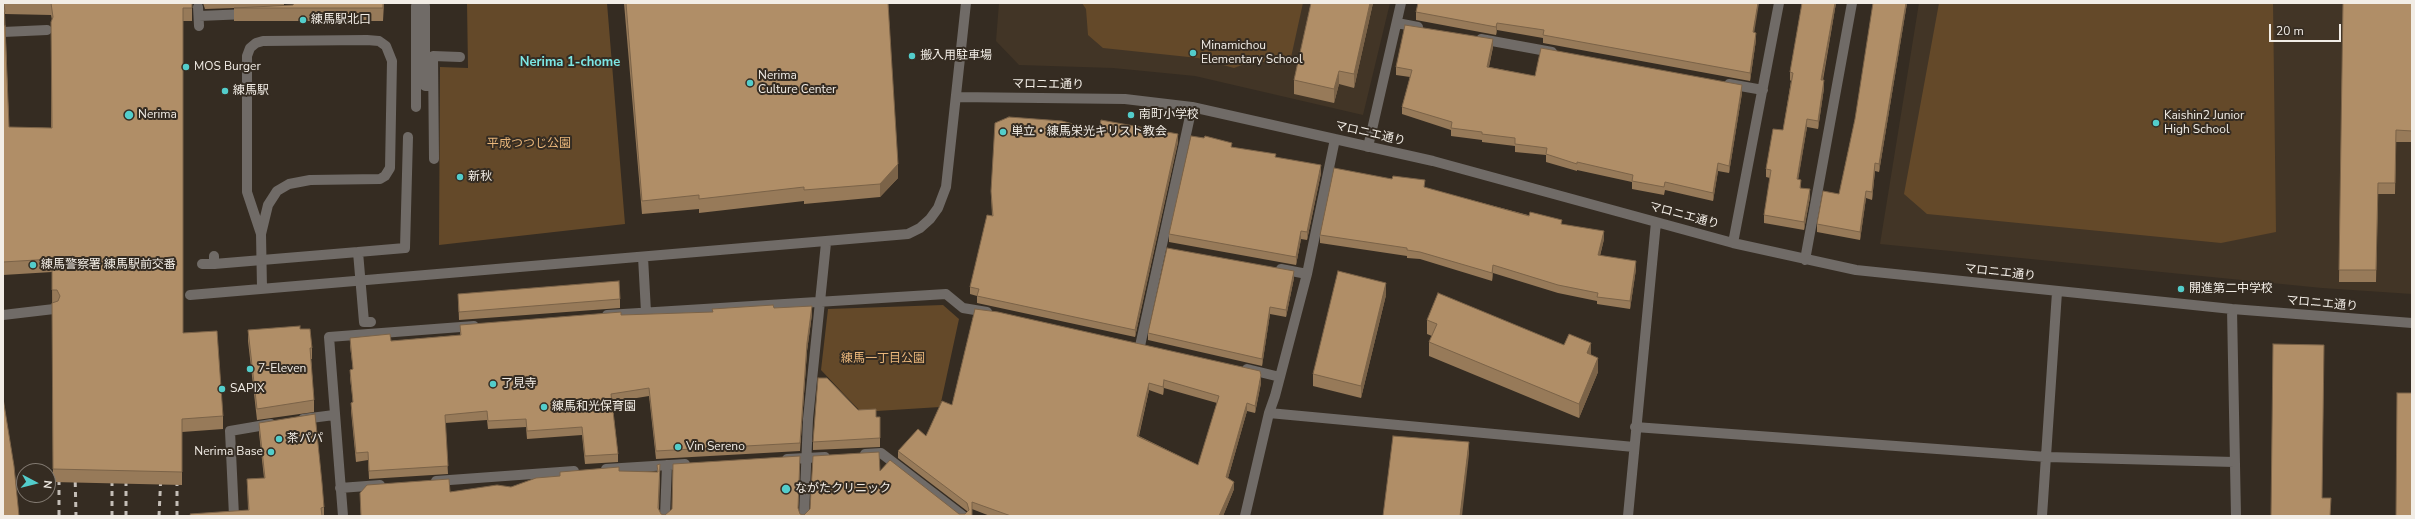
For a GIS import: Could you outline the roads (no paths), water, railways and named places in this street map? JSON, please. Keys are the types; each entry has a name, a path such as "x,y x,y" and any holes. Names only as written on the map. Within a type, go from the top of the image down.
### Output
{"street":[{"path":"190,295 900,236 926,224 938,208 946,187 966,3"},
{"path":"1368,147 1401,3"},
{"path":"1733,243 1779,3"},
{"path":"1805,260 1852,3"},
{"path":"416,107 416,4 425,6 425,86 433,86"},
{"path":"199,26 198,11 260,13"},
{"path":"1397,23 1427,29"},
{"path":"3,32 47,30"},
{"path":"1473,38 1565,54"},
{"path":"261,234 247,192 247,56 250,48 256,43 263,41 379,41 390,52 392,61 390,168 385,176 380,179 310,180 289,184 277,191 268,205 261,234 262,288"},
{"path":"434,159 433,56 460,57"},
{"path":"1717,82 1762,90"},
{"name":"マロニエ通り","path":"956,96 1125,99 1192,107 1433,161 1733,243 1805,260 1894,276 2232,309 2412,324"},
{"path":"1140,346 1165,248 1192,107"},
{"path":"202,264 214,260 405,248 408,137"},
{"path":"1245,516 1269,413 1307,274 1335,139"},
{"path":"1628,516 1635,427 1656,222"},
{"path":"804,516 808,419 826,243"},
{"path":"358,252 364,322 371,322"},
{"path":"643,257 646,312"},
{"path":"1268,267 1307,274"},
{"path":"2042,516 2057,292"},
{"path":"598,316 946,294 963,308 999,313"},
{"path":"2232,309 2236,516"},
{"path":"3,315 54,310"},
{"path":"343,516 329,337 488,324"},
{"path":"1233,366 1280,377"},
{"path":"1269,413 1634,447"},
{"path":"234,516 230,431 334,415"},
{"path":"1635,427 2047,457 2234,462"},
{"path":"851,456 881,453 963,516"},
{"path":"775,460 836,456"},
{"path":"428,482 698,463"},
{"path":"665,516 667,464"},
{"path":"340,488 388,484"}],"railway":[{"path":"59,470 59,516"},
{"path":"75,472 76,516"},
{"path":"112,473 112,516"},
{"path":"126,473 126,516"},
{"path":"159,516 161,473"},
{"path":"177,473 177,516"}],"place":[{"name":"練馬駅北口","path":"303,20"},
{"name":"Minamichou Elementary School","path":"1193,53"},
{"name":"搬入用駐車場","path":"912,56"},
{"name":"MOS Burger","path":"186,67"},
{"name":"Nerima Culture Center","path":"750,83"},
{"name":"練馬駅","path":"225,91"},
{"name":"Nerima","path":"129,115"},
{"name":"南町小学校","path":"1131,115"},
{"name":"Kaishin2 Junior High School","path":"2156,123"},
{"name":"単立・練馬栄光キリスト教会","path":"1003,132"},
{"name":"新秋","path":"460,177"},
{"name":"練馬警察署 練馬駅前交番","path":"33,265"},
{"name":"開進第二中学校","path":"2181,289"},
{"name":"7-Eleven","path":"250,369"},
{"name":"了見寺","path":"493,384"},
{"name":"SAPIX","path":"222,389"},
{"name":"練馬和光保育園","path":"544,407"},
{"name":"茶パパ","path":"279,439"},
{"name":"Vin Sereno","path":"678,447"},
{"name":"Nerima Base","path":"271,452"},
{"name":"ながたクリニック","path":"786,489"}],"district":[{"name":"Nerima 1-chome","path":"570,63"}],"park label":[{"name":"平成つつじ公園","path":"529,144"},
{"name":"練馬一丁目公園","path":"883,359"}]}
